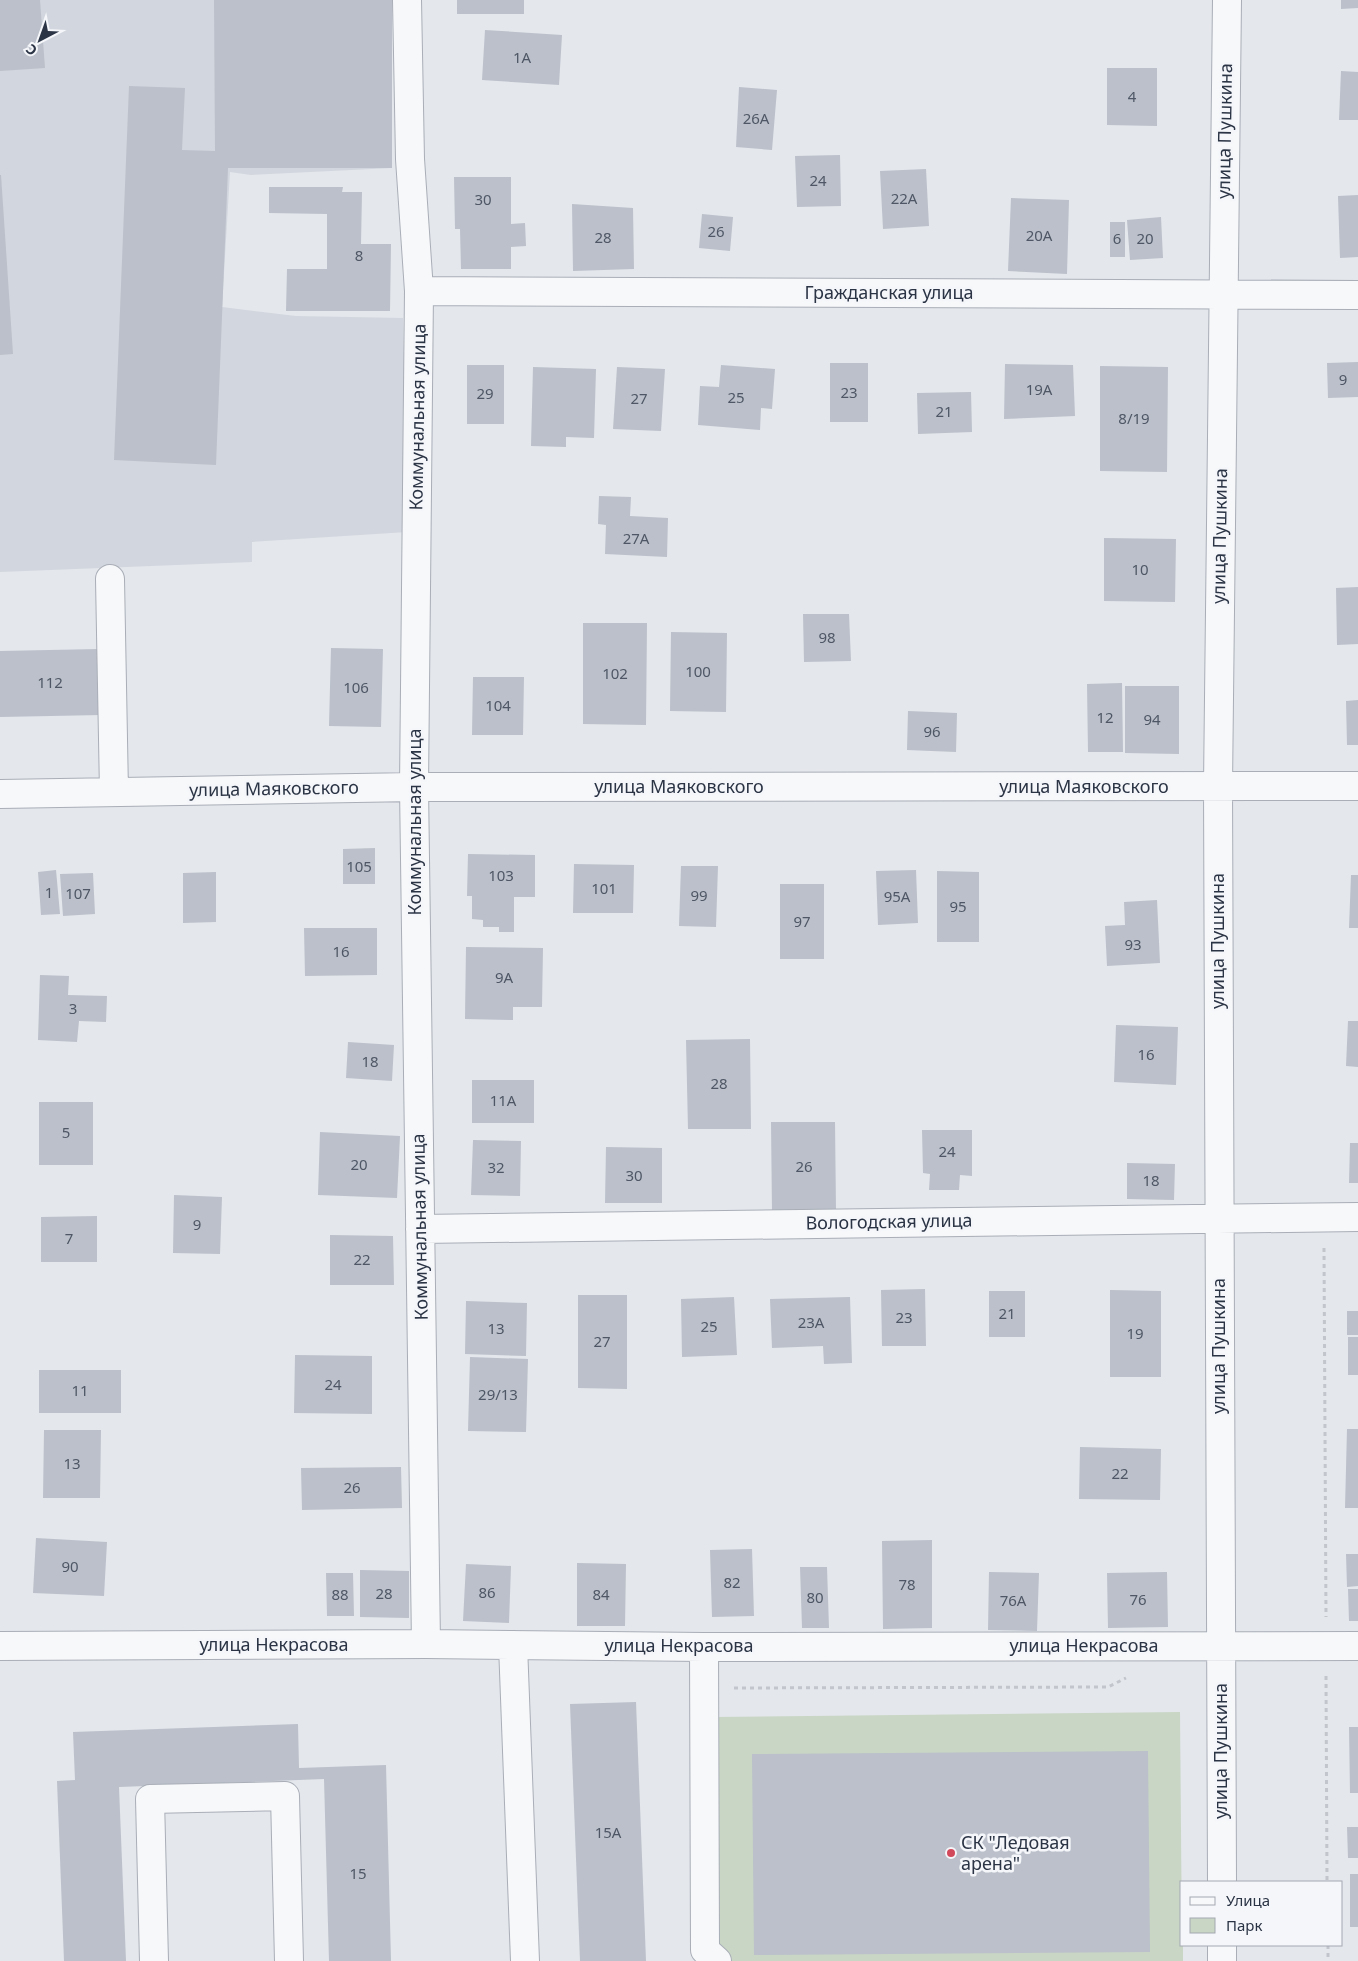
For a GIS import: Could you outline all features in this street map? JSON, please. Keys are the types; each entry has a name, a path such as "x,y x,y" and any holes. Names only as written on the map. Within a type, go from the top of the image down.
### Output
{"street":[{"name":"Коммунальная улица","path":"407,0 410,159 419,290 414,787 426,1644"},
{"name":"улица Пушкина","path":"1222,1881 1218,786 1227,0"},
{"name":"Гражданская улица","path":"419,290 1358,294"},
{"path":"110,579 114,792"},
{"name":"улица Маяковского","path":"0,794 414,787 1358,786"},
{"name":"Вологодская улица","path":"420,1229 1358,1217"},
{"name":"улица Некрасова","path":"0,1646 426,1644 704,1647 1358,1646"},
{"path":"513,1645 525,1961"},
{"path":"704,1647 705,1950 717,1961"},
{"path":"154,1961 150,1799 285,1796 289,1961"},
{"path":"1222,1946 1222,1961"}],"path":[{"path":"1324,1218 1327,1881"},
{"path":"704,1688 1108,1687 1128,1677"},
{"path":"1328,1946 1328,1961"}],"shaded area":[{"path":"0,0 392,0 392,168 251,175 230,172 222,307 296,316 403,318 407,532 252,542 252,562 0,572"}],"green space":[{"name":"СК \"Ледовая арена\"","path":"1180,1712 1180,1946 1183,1946 1183,1961 714,1961 711,1717"}],"building":[{"path":"0,0 40,0 45,68 0,71"},
{"path":"214,0 392,0 392,168 228,168 216,465 114,460 129,86 185,88 182,150 215,151"},
{"path":"457,0 524,0 524,14 457,14"},
{"path":"1341,0 1358,0 1358,8 1341,9"},
{"path":"485,30 562,35 559,85 482,80"},
{"path":"1107,68 1157,68 1157,126 1107,125"},
{"path":"1341,71 1358,72 1358,120 1339,120"},
{"path":"739,87 777,90 772,150 736,147"},
{"path":"840,155 841,206 797,207 795,156"},
{"path":"926,169 929,226 883,229 880,171"},
{"path":"0,175 13,354 0,355"},
{"path":"454,177 511,177 511,224 525,223 526,246 511,247 511,269 461,269 460,229 455,229"},
{"path":"269,187 343,187 342,192 362,192 361,244 391,244 390,311 286,311 287,269 327,269 327,214 269,213"},
{"path":"1358,195 1358,257 1340,258 1338,196"},
{"path":"1011,198 1069,200 1067,274 1008,271"},
{"path":"572,204 633,208 634,269 573,271"},
{"path":"702,214 733,217 730,251 699,248"},
{"path":"1161,217 1163,258 1130,260 1127,220"},
{"path":"1110,222 1125,222 1125,257 1110,257"},
{"path":"1358,362 1358,397 1328,398 1327,363"},
{"path":"830,363 868,363 868,422 830,422"},
{"path":"1005,364 1073,365 1075,416 1004,419"},
{"path":"467,365 504,365 504,424 467,424"},
{"path":"721,365 775,369 772,409 761,408 760,430 698,425 700,386 719,387"},
{"path":"1100,366 1168,367 1167,472 1100,471"},
{"path":"533,367 596,369 594,438 566,437 566,447 531,446"},
{"path":"617,367 665,369 661,431 613,429"},
{"path":"971,392 972,432 918,434 917,393"},
{"path":"599,496 631,497 630,516 668,518 667,557 605,554 606,525 598,524"},
{"path":"1104,538 1176,539 1175,602 1104,601"},
{"path":"1358,587 1358,644 1337,645 1336,588"},
{"path":"803,614 849,614 851,661 804,662"},
{"path":"583,623 647,623 646,725 583,724"},
{"path":"671,632 727,633 726,712 670,711"},
{"path":"331,648 383,649 381,727 329,726"},
{"path":"99,649 101,715 0,717 0,651"},
{"path":"473,677 524,677 523,735 472,735"},
{"path":"1122,683 1123,752 1088,752 1087,684"},
{"path":"1125,686 1179,686 1179,754 1125,753"},
{"path":"1358,700 1358,745 1347,745 1346,701"},
{"path":"908,711 957,713 956,752 907,750"},
{"path":"375,848 375,884 343,884 343,849"},
{"path":"468,854 535,855 535,897 514,897 514,932 499,932 499,927 483,927 483,920 472,919 472,896 467,896"},
{"path":"574,864 634,865 633,913 573,913"},
{"path":"681,866 718,866 716,927 679,926"},
{"path":"56,870 60,914 41,915 38,872"},
{"path":"916,870 918,923 878,925 876,871"},
{"path":"937,871 979,872 979,942 937,942"},
{"path":"216,872 216,922 183,923 183,873"},
{"path":"93,873 95,914 63,916 60,874"},
{"path":"1351,875 1358,875 1358,928 1349,928"},
{"path":"780,884 824,884 824,959 780,959"},
{"path":"1157,900 1160,963 1107,966 1105,926 1125,925 1124,902"},
{"path":"304,928 377,928 377,975 305,976"},
{"path":"466,947 543,948 542,1007 513,1007 513,1020 465,1019"},
{"path":"40,975 69,976 68,995 107,996 106,1022 79,1021 77,1042 38,1040"},
{"path":"1348,1021 1358,1021 1358,1067 1346,1066"},
{"path":"1116,1025 1178,1027 1176,1085 1114,1082"},
{"path":"750,1039 751,1129 688,1129 686,1040"},
{"path":"348,1042 394,1045 392,1081 346,1078"},
{"path":"472,1080 534,1080 534,1123 472,1123"},
{"path":"39,1102 93,1102 93,1165 39,1165"},
{"path":"771,1122 835,1122 836,1211 772,1212"},
{"path":"922,1130 972,1130 972,1176 960,1175 959,1190 929,1190 930,1174 923,1173"},
{"path":"320,1132 400,1136 397,1198 318,1195"},
{"path":"473,1140 521,1141 520,1196 471,1195"},
{"path":"1350,1143 1358,1143 1358,1183 1349,1183"},
{"path":"606,1147 662,1148 662,1203 605,1203"},
{"path":"1127,1163 1175,1164 1174,1200 1127,1199"},
{"path":"174,1195 222,1197 220,1254 173,1253"},
{"path":"97,1216 97,1262 41,1262 41,1217"},
{"path":"330,1235 393,1236 394,1285 330,1285"},
{"path":"925,1289 926,1346 882,1346 881,1290"},
{"path":"1110,1290 1161,1291 1161,1377 1110,1377"},
{"path":"989,1291 1025,1291 1025,1337 989,1337"},
{"path":"578,1295 627,1295 627,1389 578,1388"},
{"path":"734,1297 737,1355 682,1357 681,1299"},
{"path":"850,1297 852,1363 824,1364 823,1346 772,1348 770,1299"},
{"path":"466,1301 527,1303 526,1356 465,1354"},
{"path":"1347,1311 1358,1311 1358,1335 1347,1335"},
{"path":"1348,1337 1358,1337 1358,1375 1348,1375"},
{"path":"295,1355 372,1356 372,1414 294,1413"},
{"path":"470,1357 528,1359 526,1432 468,1431"},
{"path":"39,1370 121,1370 121,1413 39,1413"},
{"path":"1347,1429 1358,1429 1358,1508 1345,1508"},
{"path":"44,1430 101,1430 100,1498 43,1498"},
{"path":"1080,1447 1161,1449 1160,1500 1079,1499"},
{"path":"401,1467 402,1508 302,1510 301,1468"},
{"path":"36,1538 107,1542 104,1596 33,1593"},
{"path":"932,1540 932,1628 883,1629 882,1541"},
{"path":"752,1549 754,1616 712,1617 710,1550"},
{"path":"1346,1554 1358,1554 1358,1586 1347,1587"},
{"path":"577,1563 626,1564 625,1626 577,1626"},
{"path":"466,1564 511,1566 509,1623 463,1621"},
{"path":"800,1567 827,1567 829,1628 802,1628"},
{"path":"360,1570 409,1571 409,1618 360,1617"},
{"path":"989,1572 1039,1573 1037,1631 988,1630"},
{"path":"1167,1572 1168,1627 1108,1628 1107,1573"},
{"path":"326,1573 353,1573 354,1616 327,1616"},
{"path":"1348,1589 1358,1589 1358,1621 1349,1621"},
{"path":"636,1702 646,1961 580,1961 570,1704"},
{"path":"298,1724 299,1768 386,1765 391,1961 329,1961 324,1779 119,1787 126,1961 64,1961 57,1781 75,1780 73,1732"},
{"path":"1349,1727 1358,1727 1358,1793 1350,1793"},
{"name":"СК \"Ледовая арена\"","path":"1148,1751 1150,1952 754,1955 752,1754"},
{"path":"1347,1827 1358,1827 1358,1858 1348,1858"},
{"path":"1350,1874 1358,1874 1358,1927 1350,1927"}],"place":[{"name":"СК \"Ледовая арена\"","path":"951,1853"}]}
